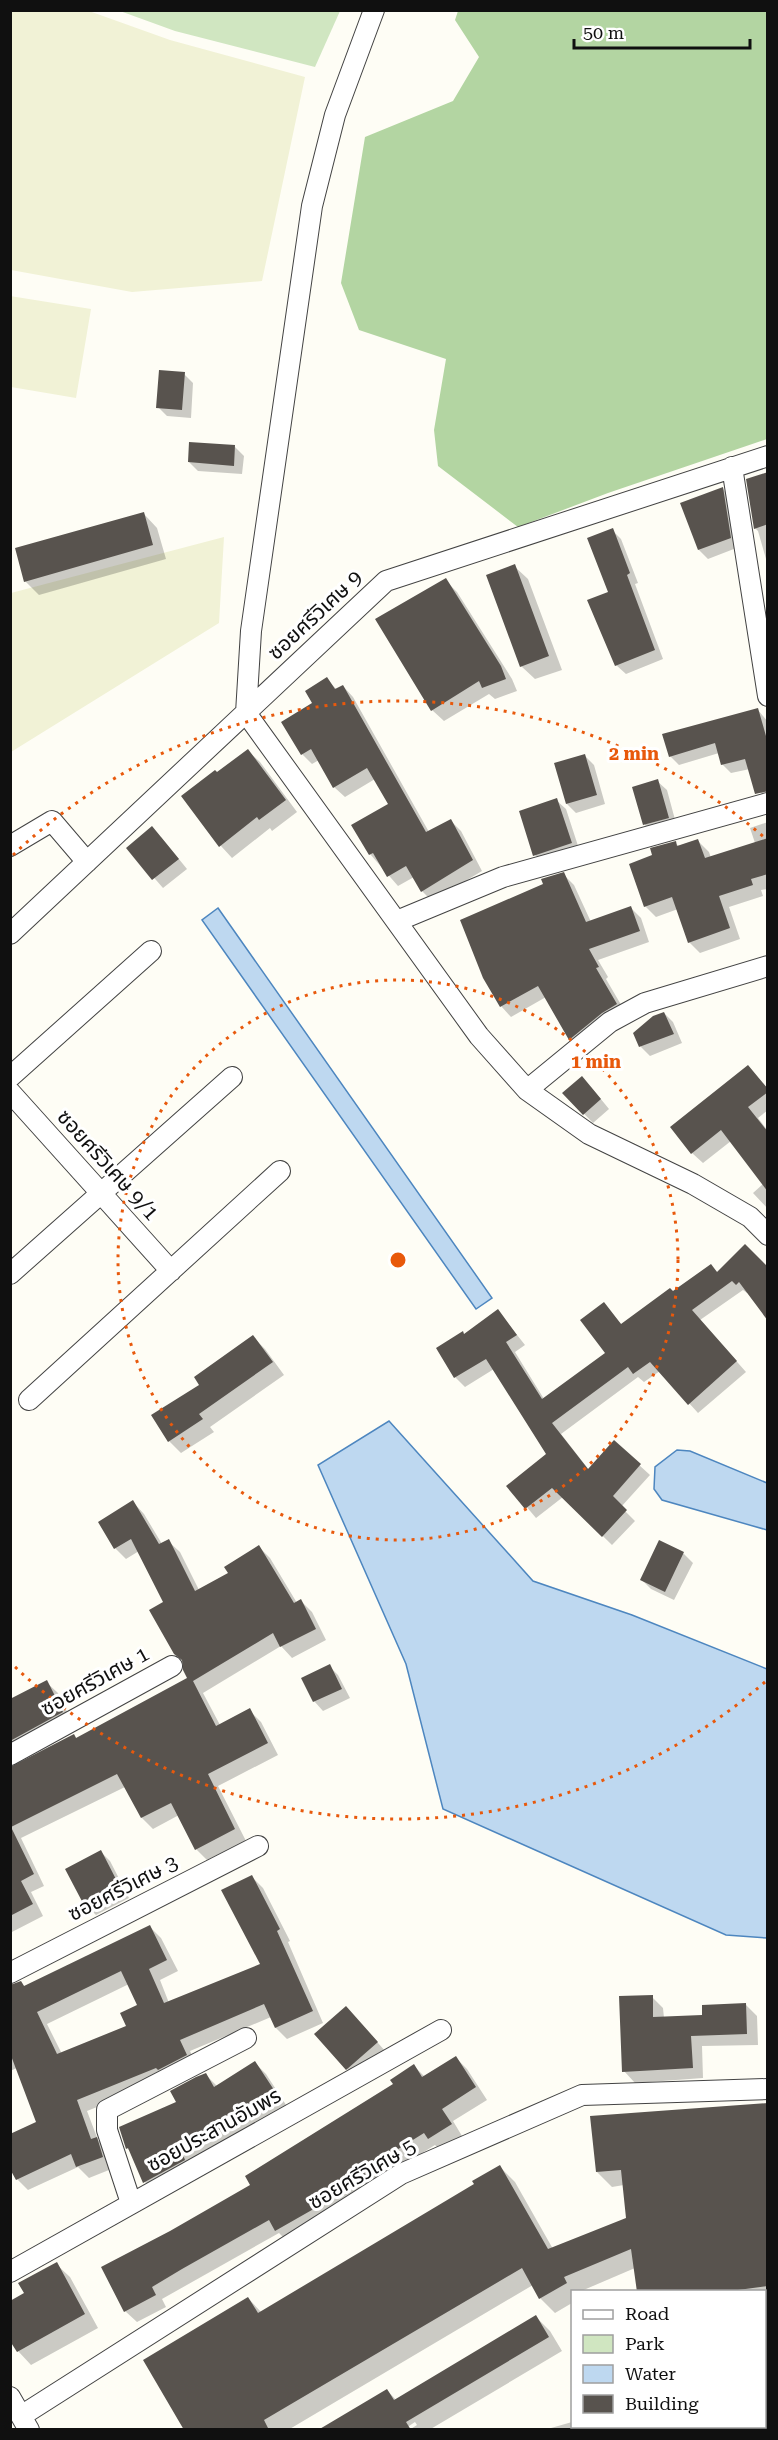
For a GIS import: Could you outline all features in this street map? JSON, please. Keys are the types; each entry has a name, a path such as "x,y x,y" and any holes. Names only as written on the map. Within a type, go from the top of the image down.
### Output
{"street":[{"path":"374,10 335,115 312,206 251,631 246,713 479,1036 526,1090 589,1134 693,1184 750,1216 768,1235"},
{"name":"ซอยศรีวิเศษ 9","path":"10,934 387,581 768,456"},
{"path":"732,467 768,696"},
{"path":"397,921 502,877 768,803"},
{"path":"10,846 52,821 87,862"},
{"path":"10,1077 152,951"},
{"path":"526,1090 610,1022 645,1003 768,966"},
{"path":"10,1274 232,1077"},
{"name":"ซอยศรีวิเศษ 9/1","path":"10,1092 171,1270"},
{"path":"29,1400 280,1171"},
{"name":"ซอยศรีวิเศษ 1","path":"10,1755 172,1666"},
{"name":"ซอยศรีวิเศษ 3","path":"10,1973 258,1846"},
{"name":"ซอยประสานอัมพร","path":"10,2272 441,2030"},
{"path":"131,2203 107,2130 107,2110 246,2038"},
{"name":"ซอยศรีวิเศษ 5","path":"25,2423 401,2174 582,2094 768,2089"},
{"path":"10,2397 25,2423"}],"green space":[{"path":"10,11 89,11 170,40 305,77 262,281 132,292 11,270"},
{"path":"120,11 340,11 315,67 175,31"},
{"path":"458,11 767,11 767,439 608,493 518,527 438,466 434,430 446,359 359,330 341,283 365,137 453,101 479,57 455,20"},
{"path":"10,296 91,309 76,398 11,387"},
{"path":"224,537 219,623 11,752 11,593"}],"water":[{"path":"218,908 492,1298 476,1309 202,920"},
{"path":"389,1421 533,1581 632,1615 767,1669 767,1938 726,1935 443,1809 406,1664 318,1465"},
{"path":"677,1450 690,1451 767,1483 767,1530 662,1500 654,1489 655,1467"}],"building":[{"path":"159,370 185,372 182,410 156,408"},
{"path":"189,442 235,445 234,466 188,462"},
{"path":"768,472 768,524 754,529 746,479"},
{"path":"723,487 731,538 698,550 680,503"},
{"path":"144,512 153,545 24,582 15,548"},
{"path":"613,528 630,573 627,575 655,650 615,666 587,600 608,592 587,538"},
{"path":"515,564 549,656 520,667 486,575"},
{"path":"446,578 501,666 506,679 482,688 479,681 431,711 375,619"},
{"path":"327,677 335,689 343,685 426,832 451,819 473,860 421,892 406,866 387,877 373,853 369,855 351,825 388,804 367,768 333,788 311,749 301,755 281,722 312,703 305,691"},
{"path":"758,708 768,743 768,791 755,794 745,759 721,765 715,743 669,757 662,734"},
{"path":"248,749 286,800 259,820 257,817 219,847 181,796"},
{"path":"585,754 597,795 566,804 554,763"},
{"path":"658,779 669,818 643,825 632,787"},
{"path":"557,798 572,843 533,856 519,811"},
{"path":"152,826 179,859 152,880 126,848"},
{"path":"768,838 768,874 751,879 753,885 719,896 730,928 688,943 672,897 644,907 629,864 652,855 650,848 676,841 677,846 698,839 705,858"},
{"path":"564,872 586,922 631,906 640,931 589,949 599,967 596,968 617,1004 569,1040 538,986 500,1007 483,978 460,920 543,884 541,879"},
{"path":"664,1012 674,1034 639,1047 633,1033 653,1016"},
{"path":"748,1065 768,1089 768,1092 748,1107 768,1132 768,1192 721,1130 691,1154 670,1127"},
{"path":"582,1076 601,1099 583,1115 562,1093"},
{"path":"745,1244 768,1267 768,1321 739,1282 736,1285 732,1281 692,1310 737,1361 688,1405 650,1362 633,1374 628,1367 552,1423 588,1469 614,1440 641,1464 613,1496 627,1510 602,1537 552,1488 525,1509 506,1486 546,1454 486,1359 454,1378 436,1348 463,1331 464,1334 498,1309 517,1335 506,1342 542,1399 605,1353 580,1320 604,1302 621,1324 670,1288 673,1291 711,1264 717,1272"},
{"path":"253,1335 273,1362 199,1414 203,1419 168,1442 151,1415 199,1385 194,1377"},
{"path":"133,1500 159,1544 169,1539 195,1591 228,1573 224,1567 259,1545 294,1603 301,1599 316,1629 280,1647 273,1633 193,1681 216,1726 250,1708 268,1743 208,1774 235,1829 195,1850 171,1803 141,1818 117,1774 11,1827 34,1874 21,1881 33,1904 10,1916 10,1767 74,1734 76,1738 187,1678 182,1660 174,1654 149,1610 163,1602 131,1539 114,1549 98,1522"},
{"path":"659,1540 684,1552 665,1592 640,1580"},
{"path":"330,1664 342,1689 313,1702 301,1678"},
{"path":"47,1680 63,1712 10,1741 10,1699"},
{"path":"101,1850 121,1889 85,1907 65,1869"},
{"path":"252,1875 280,1929 277,1931 313,2011 275,2028 264,2004 180,2040 187,2055 158,2070 156,2068 77,2100 91,2139 97,2137 103,2157 76,2167 71,2154 16,2180 10,2169 10,2134 36,2122 10,2053 10,1985 21,1981 24,1986 150,1925 167,1960 149,1969 164,2003 260,1964 221,1890","holes":["121,1971 137,2005 120,2013 126,2026 57,2054 37,2012"]},
{"path":"653,1995 653,2017 702,2015 702,2005 746,2003 747,2034 691,2036 693,2068 622,2072 619,1996"},
{"path":"346,2006 378,2042 346,2070 314,2034"},
{"path":"456,2056 476,2087 442,2109 452,2124 428,2139 424,2133 363,2171 368,2178 275,2231 269,2220 182,2269 152,2287 156,2295 124,2312 101,2267 250,2185 245,2176 393,2084 390,2080 414,2064 422,2077"},
{"path":"255,2061 278,2096 182,2152 185,2160 143,2183 128,2148 126,2149 119,2127 176,2102 170,2091 196,2077 206,2073 214,2087"},
{"path":"768,2103 768,2286 738,2290 637,2290 631,2249 564,2277 567,2283 539,2299 522,2268 264,2420 269,2430 184,2430 143,2360 248,2297 258,2313 474,2184 472,2181 500,2165 548,2249 626,2218 621,2170 596,2172 590,2116"},
{"path":"57,2262 85,2314 17,2352 10,2341 10,2301 24,2293 18,2283"},
{"path":"536,2315 549,2337 406,2422 411,2430 318,2430 387,2389 394,2400"}]}
